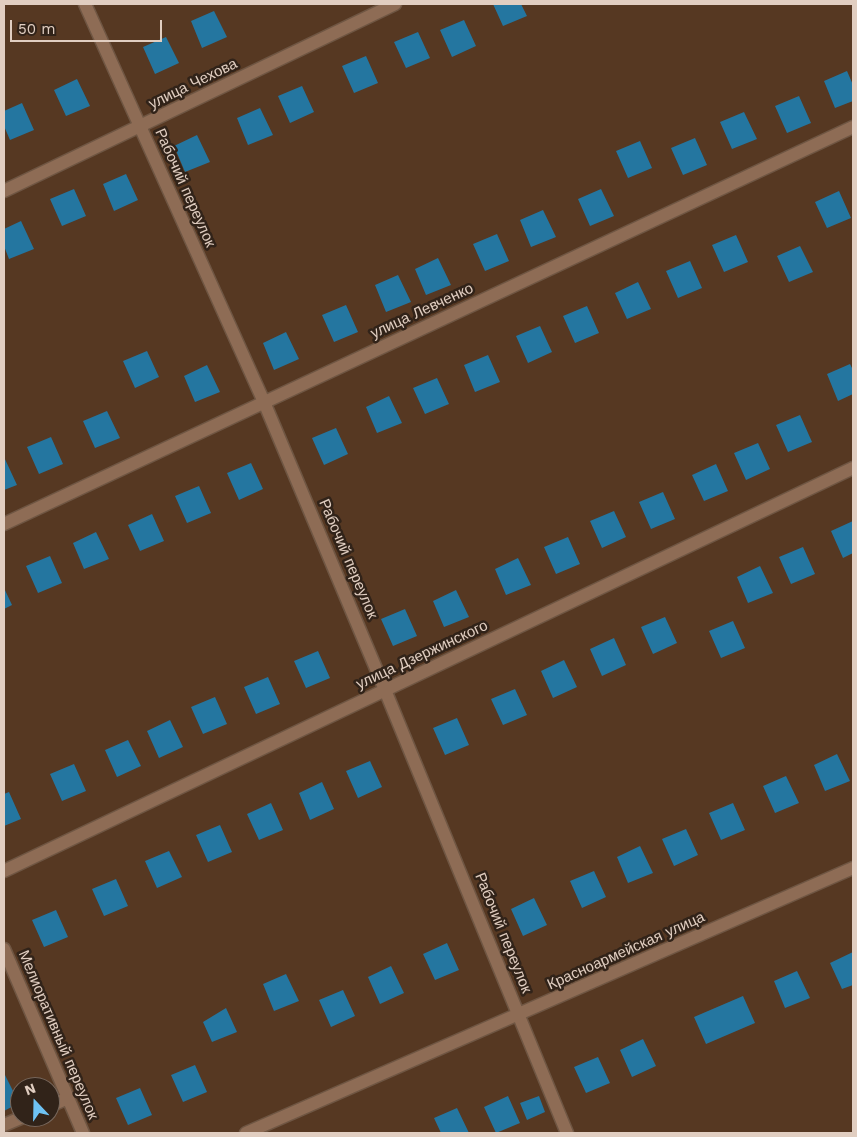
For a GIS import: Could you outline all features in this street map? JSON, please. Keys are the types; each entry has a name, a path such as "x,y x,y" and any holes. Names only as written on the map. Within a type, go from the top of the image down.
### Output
{"street":[{"name":"Рабочий переулок","path":"85,4 264,402 386,690 566,1133"},
{"name":"улица Чехова","path":"4,191 395,4"},
{"name":"улица Левченко","path":"4,524 853,127"},
{"name":"улица Дзержинского","path":"4,871 853,468"},
{"name":"Красноармейская улица","path":"246,1133 853,868"},
{"name":"Мелиоративный переулок","path":"4,949 82,1133"},
{"path":"60,1102 68,1098"}],"building":[{"path":"493,4 521,4 527,16 503,26"},
{"path":"214,11 227,37 202,48 191,21"},
{"path":"464,20 476,46 452,57 440,30"},
{"path":"418,32 430,58 406,68 394,42"},
{"path":"166,37 179,63 155,74 143,47"},
{"path":"366,56 378,83 354,93 342,66"},
{"path":"847,71 853,85 853,101 835,108 824,81"},
{"path":"77,79 90,106 66,116 54,90"},
{"path":"302,86 314,112 290,123 278,96"},
{"path":"799,96 811,123 787,133 775,106"},
{"path":"22,103 34,130 10,140 4,126 4,111"},
{"path":"260,108 273,135 248,145 237,118"},
{"path":"744,112 757,139 732,149 720,122"},
{"path":"197,135 210,162 185,172 174,146"},
{"path":"695,138 707,165 683,175 671,148"},
{"path":"640,141 652,168 628,178 616,151"},
{"path":"126,174 138,200 114,211 103,184"},
{"path":"74,189 86,216 62,226 50,199"},
{"path":"601,189 614,216 590,226 578,199"},
{"path":"839,191 851,218 827,228 815,202"},
{"path":"543,210 556,237 531,247 520,220"},
{"path":"21,221 34,249 9,259 4,246 4,229"},
{"path":"497,234 509,261 485,271 473,244"},
{"path":"736,235 748,262 724,272 712,245"},
{"path":"800,246 813,272 789,282 777,256"},
{"path":"438,258 451,285 426,295 415,269"},
{"path":"690,261 702,288 678,298 666,271"},
{"path":"398,275 411,302 386,312 375,285"},
{"path":"638,282 651,309 627,319 615,293"},
{"path":"346,305 358,332 334,342 322,315"},
{"path":"587,306 599,333 575,343 563,316"},
{"path":"540,326 552,352 528,363 516,336"},
{"path":"286,332 299,359 274,370 263,343"},
{"path":"147,351 159,377 135,388 123,361"},
{"path":"488,355 500,382 475,392 464,365"},
{"path":"850,364 853,370 853,394 838,401 827,374"},
{"path":"207,365 220,392 195,402 184,376"},
{"path":"437,378 449,404 425,414 413,388"},
{"path":"389,396 402,423 377,433 366,407"},
{"path":"107,411 120,438 95,448 83,421"},
{"path":"800,415 812,442 788,452 776,425"},
{"path":"336,428 348,454 324,465 312,438"},
{"path":"51,437 63,464 39,474 27,447"},
{"path":"758,443 770,469 746,480 734,453"},
{"path":"4,457 17,485 4,490"},
{"path":"251,463 263,489 239,500 227,473"},
{"path":"716,464 728,491 704,501 692,475"},
{"path":"199,486 211,513 187,523 175,496"},
{"path":"663,492 675,519 651,529 639,502"},
{"path":"614,511 626,537 602,548 590,521"},
{"path":"152,514 164,541 140,551 128,525"},
{"path":"853,521 853,553 843,558 831,531"},
{"path":"96,532 109,559 84,569 73,543"},
{"path":"568,537 580,564 556,574 544,547"},
{"path":"803,547 815,574 791,584 779,557"},
{"path":"50,556 62,583 38,593 26,566"},
{"path":"518,558 531,585 506,595 495,569"},
{"path":"760,566 773,593 748,603 737,577"},
{"path":"4,588 12,605 4,609"},
{"path":"456,590 469,617 444,627 433,601"},
{"path":"405,609 417,636 393,646 381,619"},
{"path":"665,617 677,643 653,654 641,627"},
{"path":"733,621 745,648 721,658 709,631"},
{"path":"614,638 626,665 602,676 590,649"},
{"path":"318,651 330,678 306,688 294,661"},
{"path":"564,660 577,687 553,698 541,671"},
{"path":"268,677 280,704 256,714 244,687"},
{"path":"515,689 527,715 503,725 491,699"},
{"path":"215,697 227,724 203,734 191,707"},
{"path":"457,718 469,745 445,755 433,728"},
{"path":"170,720 183,747 159,758 147,731"},
{"path":"128,740 141,766 117,777 105,750"},
{"path":"837,754 850,781 825,791 814,765"},
{"path":"370,761 382,787 358,798 346,771"},
{"path":"74,764 86,791 62,801 50,774"},
{"path":"786,776 799,803 775,813 763,786"},
{"path":"322,782 334,809 310,820 299,793"},
{"path":"9,792 21,819 4,826 4,794"},
{"path":"271,803 283,830 259,840 247,814"},
{"path":"733,803 745,830 721,840 709,813"},
{"path":"220,825 232,852 208,862 196,835"},
{"path":"686,829 698,855 674,866 662,839"},
{"path":"640,846 653,873 628,883 617,857"},
{"path":"169,851 182,877 157,888 145,861"},
{"path":"594,871 606,897 582,908 570,881"},
{"path":"116,879 128,906 104,916 92,889"},
{"path":"534,898 547,925 523,936 511,909"},
{"path":"56,910 68,937 44,947 32,920"},
{"path":"447,943 459,970 435,980 423,954"},
{"path":"853,952 853,985 842,989 830,963"},
{"path":"391,966 404,993 380,1004 368,977"},
{"path":"797,971 810,998 785,1008 774,981"},
{"path":"286,974 299,1001 274,1011 263,984"},
{"path":"343,990 355,1016 331,1027 319,1000"},
{"path":"743,996 755,1023 706,1044 694,1017"},
{"path":"226,1008 237,1032 212,1042 203,1022"},
{"path":"643,1039 656,1066 632,1077 620,1050"},
{"path":"598,1057 610,1083 586,1093 574,1067"},
{"path":"195,1065 207,1092 183,1102 171,1075"},
{"path":"4,1073 10,1085 10,1108 4,1111"},
{"path":"140,1088 152,1115 128,1125 116,1098"},
{"path":"508,1096 520,1123 496,1133 484,1107"},
{"path":"539,1096 545,1112 527,1120 520,1103"},
{"path":"457,1108 469,1133 441,1133 434,1118"}]}
